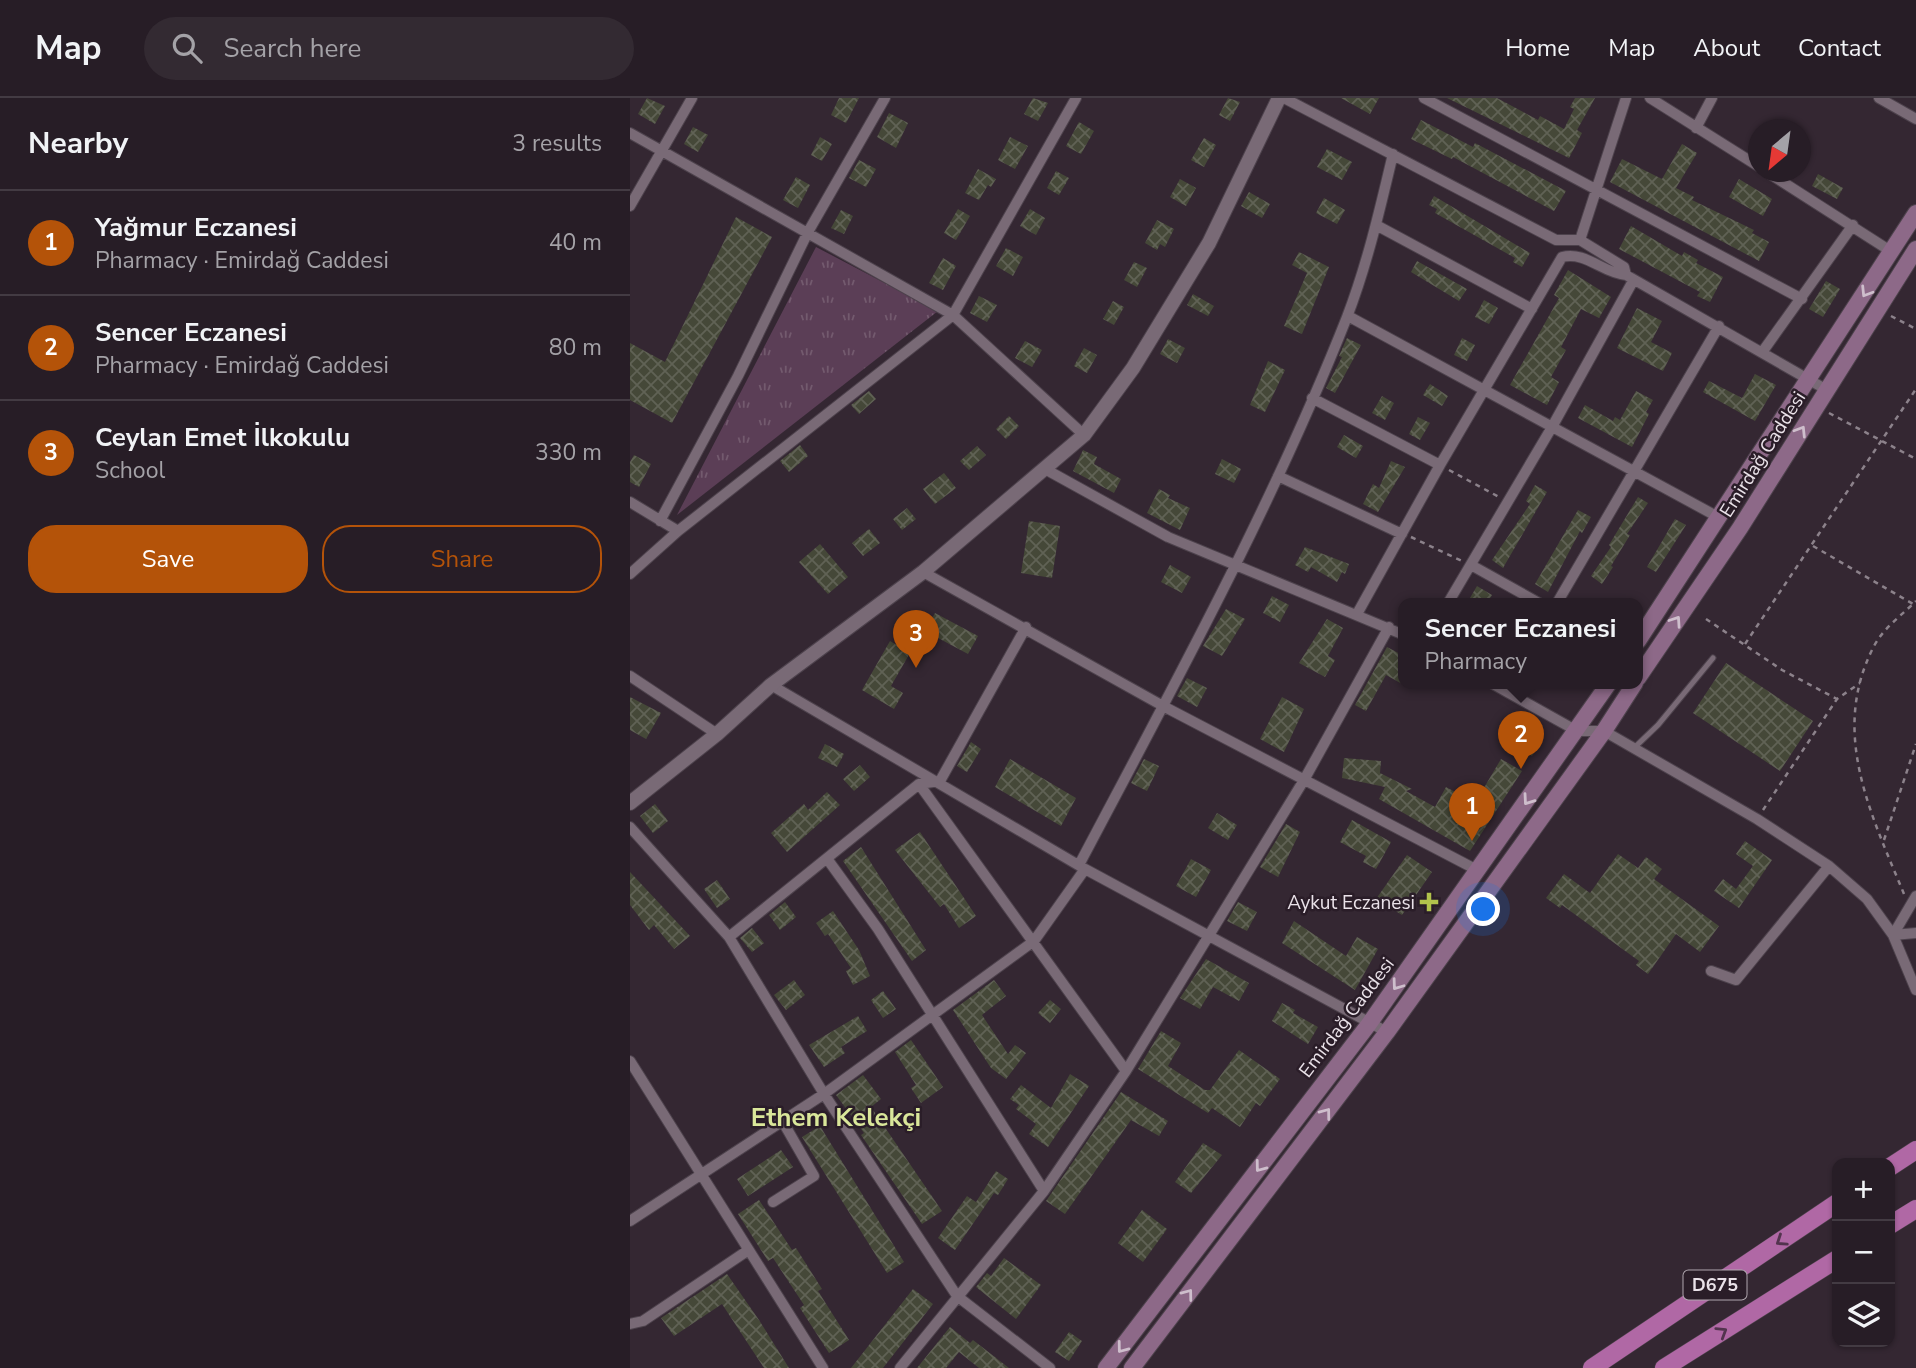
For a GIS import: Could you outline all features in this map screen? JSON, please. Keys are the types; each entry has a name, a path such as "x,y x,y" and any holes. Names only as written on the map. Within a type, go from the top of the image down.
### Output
{"highway":[{"path":"1895,1164 1916,1150"},
{"name":"D675","path":"1592,1368 1832,1206"},
{"path":"1895,1223 1916,1209"},
{"name":"D675","path":"1664,1368 1832,1262"}],"main road":[{"name":"Emirdağ Caddesi","path":"1643,633 1811,379 1916,214"},
{"name":"Emirdağ Caddesi","path":"1643,671 1740,528 1916,249"},
{"name":"Emirdağ Caddesi","path":"1106,1368 1369,1024 1605,689"},
{"path":"1132,1368 1387,1032 1604,731 1631,689"}],"street":[{"path":"630,206 692,98"},
{"path":"660,521 738,376 808,232 885,98"},
{"path":"630,574 678,531 953,315 1076,98"},
{"path":"630,803 717,734 771,685 923,572 1084,435 1133,368 1209,243 1279,98"},
{"path":"1284,98 1556,240 1580,240 1624,267 1630,278"},
{"path":"1424,98 1802,299"},
{"path":"1580,240 1626,98"},
{"path":"1650,98 1748,159"},
{"path":"1696,128 1712,98"},
{"path":"1879,98 1916,119"},
{"path":"630,133 953,315 1084,435"},
{"path":"630,1221 824,1094 1034,941 1082,867 1237,566 1348,316 1376,225 1393,154"},
{"path":"1783,182 1892,251"},
{"path":"1376,225 1532,309"},
{"path":"1763,351 1853,225"},
{"path":"1357,614 1440,465 1562,257 1576,254 1615,274 1630,278 1763,351 1827,390"},
{"path":"1451,598 1552,427 1630,278"},
{"path":"1348,316 1720,518"},
{"path":"1560,598 1719,326"},
{"path":"1312,398 1440,465"},
{"path":"1045,469 1168,537 1398,632"},
{"path":"1278,476 1402,534"},
{"path":"630,502 678,531"},
{"path":"1471,565 1530,598"},
{"path":"923,572 1026,627 1163,706 1479,871"},
{"path":"940,781 1026,627"},
{"path":"900,1368 1044,1191 1126,1071 1211,937 1304,780 1389,627"},
{"path":"630,676 717,734"},
{"path":"771,685 940,781 1082,867 1387,1032"},
{"path":"1503,689 1577,731 1604,731 1757,819 1829,866 1867,899 1893,935 1916,990"},
{"path":"729,937 828,860 919,784 940,781"},
{"path":"919,784 1126,1071"},
{"path":"630,828 729,937 824,1094 957,1296 1050,1368"},
{"path":"828,860 933,1015 1044,1191"},
{"path":"1711,971 1735,979 1829,866"},
{"path":"1893,935 1916,896"},
{"path":"1893,935 1916,933"},
{"path":"630,1061 823,1368"},
{"path":"774,1202 814,1176 783,1122"},
{"path":"630,1324 643,1321 747,1251"}],"lane":[{"path":"1634,748 1658,725 1713,658"}],"path":[{"path":"1878,308 1916,329"},
{"path":"1745,644 1916,389"},
{"path":"1829,413 1916,458"},
{"path":"1440,465 1508,502"},
{"path":"1402,534 1471,565"},
{"path":"1812,546 1913,604"},
{"path":"1909,907 1861,783 1854,735 1854,702 1873,649 1887,628 1916,601"},
{"path":"1706,618 1782,670 1837,699"},
{"path":"1757,819 1837,699 1863,681"},
{"path":"1883,843 1916,744"}],"green space":[{"path":"816,247 938,311 677,515"}],"building":[{"path":"647,98 665,106 655,124 638,114"},
{"path":"839,98 859,98 846,123 831,115"},
{"path":"1033,98 1048,103 1038,121 1024,114"},
{"path":"1228,98 1240,102 1230,121 1219,115"},
{"path":"1341,98 1379,98 1370,114"},
{"path":"1447,98 1497,98 1538,120 1540,116 1564,129 1574,109 1570,107 1575,98 1595,98 1577,130 1582,133 1569,158"},
{"path":"889,113 908,123 896,148 877,137"},
{"path":"1421,120 1473,147 1475,143 1566,191 1554,211 1453,157 1452,159 1411,139"},
{"path":"1079,122 1094,131 1081,154 1066,146"},
{"path":"693,127 708,135 698,152 684,144"},
{"path":"820,137 832,144 822,161 811,155"},
{"path":"1010,137 1028,146 1015,169 998,160"},
{"path":"1204,138 1216,145 1204,167 1191,160"},
{"path":"1682,144 1697,153 1676,188 1694,197 1692,200 1754,230 1752,233 1769,242 1759,261 1610,182 1622,159 1662,179"},
{"path":"1327,149 1352,162 1342,180 1317,167"},
{"path":"859,160 876,169 866,187 849,178"},
{"path":"978,169 996,179 991,187 988,185 979,200 965,193"},
{"path":"1056,171 1069,178 1059,195 1047,188"},
{"path":"1818,174 1843,188 1837,199 1812,186"},
{"path":"796,177 810,185 798,208 783,200"},
{"path":"1180,179 1196,188 1186,206 1170,197"},
{"path":"1739,179 1772,199 1763,216 1729,197"},
{"path":"1249,192 1270,204 1262,218 1241,206"},
{"path":"1434,196 1530,253 1522,267 1513,262 1515,258 1435,213 1437,209 1429,205"},
{"path":"1324,198 1345,210 1337,224 1316,213"},
{"path":"958,209 970,216 956,240 944,233"},
{"path":"1030,209 1045,218 1036,235 1020,226"},
{"path":"841,210 853,216 844,234 831,228"},
{"path":"736,217 772,237 672,423 630,400 630,343 665,362"},
{"path":"1157,220 1174,229 1165,247 1160,244 1157,250 1145,243"},
{"path":"1631,226 1682,256 1684,252 1698,260 1696,263 1723,277 1710,302 1697,296 1700,292 1619,249"},
{"path":"1006,248 1023,257 1013,276 996,266"},
{"path":"1299,252 1329,267 1302,334 1284,326 1307,273 1292,265"},
{"path":"943,258 956,266 943,290 929,283"},
{"path":"1417,261 1467,289 1459,301 1411,272"},
{"path":"1134,262 1147,268 1137,287 1124,280"},
{"path":"1568,270 1611,297 1599,318 1581,309 1561,347 1566,350 1551,377 1559,382 1547,405 1510,385 1559,298 1554,295"},
{"path":"1826,281 1840,289 1823,317 1809,309"},
{"path":"1193,294 1214,306 1208,316 1187,305"},
{"path":"979,296 997,305 987,322 970,313"},
{"path":"1484,300 1498,308 1489,324 1475,317"},
{"path":"1113,301 1124,307 1114,325 1103,319"},
{"path":"1637,308 1662,321 1651,342 1672,353 1663,371 1617,348"},
{"path":"1347,338 1361,345 1335,393 1326,388 1342,357 1339,356"},
{"path":"1462,338 1475,345 1467,361 1454,355"},
{"path":"1168,339 1185,348 1177,363 1160,354"},
{"path":"1025,341 1042,350 1032,367 1015,358"},
{"path":"1084,348 1097,355 1087,373 1074,366"},
{"path":"1268,361 1285,370 1265,412 1250,405"},
{"path":"1755,374 1776,385 1755,421 1703,392 1709,381 1742,398"},
{"path":"1430,384 1448,396 1442,406 1423,395"},
{"path":"869,391 876,399 859,414 851,405"},
{"path":"1636,391 1653,400 1632,447 1578,418 1585,405 1613,421 1615,417 1620,420"},
{"path":"1382,396 1394,403 1385,420 1372,413"},
{"path":"1009,416 1019,426 1006,439 996,429"},
{"path":"1418,417 1430,423 1420,440 1409,434"},
{"path":"1344,435 1363,446 1356,458 1337,447"},
{"path":"800,445 808,456 789,472 780,461"},
{"path":"977,446 986,455 969,470 960,461"},
{"path":"1083,450 1097,457 1094,464 1121,479 1114,493 1073,471"},
{"path":"634,455 651,464 639,487 630,482 630,462"},
{"path":"1222,459 1241,469 1234,483 1215,474"},
{"path":"1391,461 1405,467 1378,512 1363,504 1373,484 1379,488"},
{"path":"944,473 956,488 935,504 923,489"},
{"path":"1535,485 1547,492 1503,568 1492,560 1530,504 1526,501"},
{"path":"1159,489 1170,495 1168,498 1190,508 1180,530 1147,513"},
{"path":"1638,497 1648,503 1627,534 1630,535 1602,584 1591,576 1611,547 1609,545"},
{"path":"907,508 916,519 902,530 893,519"},
{"path":"1578,510 1591,517 1582,533 1580,531 1548,592 1535,584"},
{"path":"1675,519 1686,525 1656,572 1647,567"},
{"path":"1029,521 1060,526 1052,578 1021,573"},
{"path":"869,529 880,543 863,556 852,543"},
{"path":"820,544 848,577 828,594 799,562"},
{"path":"1305,547 1349,564 1345,574 1342,572 1337,582 1311,567 1308,572 1295,565"},
{"path":"1170,565 1191,577 1182,593 1161,582"},
{"path":"1477,586 1492,595 1490,598 1470,598"},
{"path":"1272,596 1289,605 1280,622 1263,613"},
{"path":"1226,609 1245,619 1222,656 1203,646"},
{"path":"935,613 978,636 968,654 925,631"},
{"path":"1327,619 1343,628 1328,656 1335,660 1325,677 1299,663"},
{"path":"890,641 910,653 891,686 903,693 894,709 862,690"},
{"path":"1387,647 1398,653 1398,682 1386,675 1366,711 1355,705"},
{"path":"1726,663 1813,721 1780,771 1693,713"},
{"path":"1187,678 1207,688 1197,707 1177,696"},
{"path":"630,697 661,713 646,739 630,730"},
{"path":"1282,697 1304,709 1284,752 1260,739"},
{"path":"1521,724 1543,737 1532,756 1509,743"},
{"path":"971,742 981,749 967,772 957,766"},
{"path":"825,744 844,754 837,767 818,758"},
{"path":"1344,758 1381,761 1380,773 1412,789 1406,791 1435,807 1446,787 1475,803 1501,759 1522,771 1470,851 1379,799 1385,787 1342,778"},
{"path":"1010,759 1076,798 1061,826 995,787"},
{"path":"1144,759 1159,766 1147,791 1131,783"},
{"path":"860,765 870,777 854,791 843,779"},
{"path":"827,792 840,805 787,852 771,833 804,804 808,810"},
{"path":"655,804 668,821 653,833 640,816"},
{"path":"1217,813 1237,825 1228,840 1208,828"},
{"path":"1352,820 1391,842 1376,869 1363,862 1366,856 1340,842"},
{"path":"1286,824 1300,832 1278,877 1260,867"},
{"path":"920,832 976,916 959,928 944,904 940,907 895,850"},
{"path":"1745,841 1772,860 1739,908 1714,891 1723,879 1736,889 1753,866 1736,854"},
{"path":"861,847 926,950 912,961 843,861"},
{"path":"1618,854 1638,868 1646,857 1662,869 1654,879 1719,926 1700,952 1676,934 1648,974 1636,965 1639,961 1562,905 1560,908 1546,898 1564,874 1590,893"},
{"path":"1407,855 1432,872 1402,915 1376,899"},
{"path":"1191,859 1211,870 1196,897 1176,886"},
{"path":"630,872 690,936 674,949 654,925 649,930 630,905"},
{"path":"717,880 730,899 717,908 704,889"},
{"path":"785,902 796,917 780,930 769,915"},
{"path":"1238,902 1257,912 1247,931 1227,921"},
{"path":"833,911 859,950 870,976 853,985 846,971 851,968 828,934 825,936 816,923"},
{"path":"1294,921 1346,956 1357,937 1378,949 1355,990 1282,943"},
{"path":"752,928 764,943 752,952 740,938"},
{"path":"1206,959 1249,983 1239,1001 1213,987 1200,1009 1180,998"},
{"path":"794,980 805,995 786,1010 774,995"},
{"path":"994,980 1006,996 982,1015 1008,1054 1015,1045 1026,1053 1006,1079 991,1068 953,1010"},
{"path":"883,991 896,1009 883,1018 871,1000"},
{"path":"1050,1000 1061,1009 1050,1023 1038,1013"},
{"path":"1282,1003 1295,1010 1293,1013 1318,1027 1308,1044 1272,1021"},
{"path":"858,1016 867,1031 841,1047 845,1053 824,1067 809,1045"},
{"path":"1161,1031 1181,1043 1168,1066 1205,1090 1210,1090 1239,1050 1280,1079 1260,1106 1256,1103 1240,1127 1212,1108 1208,1113 1138,1069"},
{"path":"911,1040 943,1087 921,1103 911,1088 916,1085 895,1052"},
{"path":"1070,1074 1089,1086 1048,1147 1029,1134 1036,1124 1016,1109 1019,1105 1010,1099 1021,1085 1051,1108"},
{"path":"863,1075 881,1099 871,1107 942,1211 922,1224 861,1135 864,1133 836,1095"},
{"path":"1121,1092 1168,1121 1159,1136 1131,1120 1065,1214 1046,1201"},
{"path":"820,1126 904,1262 887,1273 802,1137"},
{"path":"1203,1143 1222,1155 1191,1193 1175,1182"},
{"path":"781,1150 793,1167 748,1196 737,1179"},
{"path":"996,1171 1008,1179 998,1195 994,1193 955,1250 938,1238 967,1196 976,1202"},
{"path":"759,1200 792,1250 796,1248 822,1289 818,1291 849,1340 829,1353 800,1308 804,1305 773,1258 768,1261 738,1214"},
{"path":"1142,1210 1167,1229 1143,1262 1118,1243"},
{"path":"1004,1258 1041,1285 1016,1319 976,1287 987,1273 991,1276"},
{"path":"727,1274 789,1368 764,1368 722,1304 674,1336 661,1318"},
{"path":"913,1289 933,1304 883,1368 851,1368"},
{"path":"950,1327 970,1343 973,1340 1009,1368 979,1368 959,1352 946,1368 917,1368"},
{"path":"1069,1332 1082,1341 1069,1361 1055,1352"}],"place":[{"name":"Ceylan Emet İlkokulu","path":"916,668"},
{"name":"Sencer Eczanesi","path":"1521,769"},
{"name":"Yağmur Eczanesi","path":"1472,841"},
{"name":"Aykut Eczanesi","path":"1429,902"}],"district":[{"name":"Ethem Kelekçi","path":"836,1117"}]}
